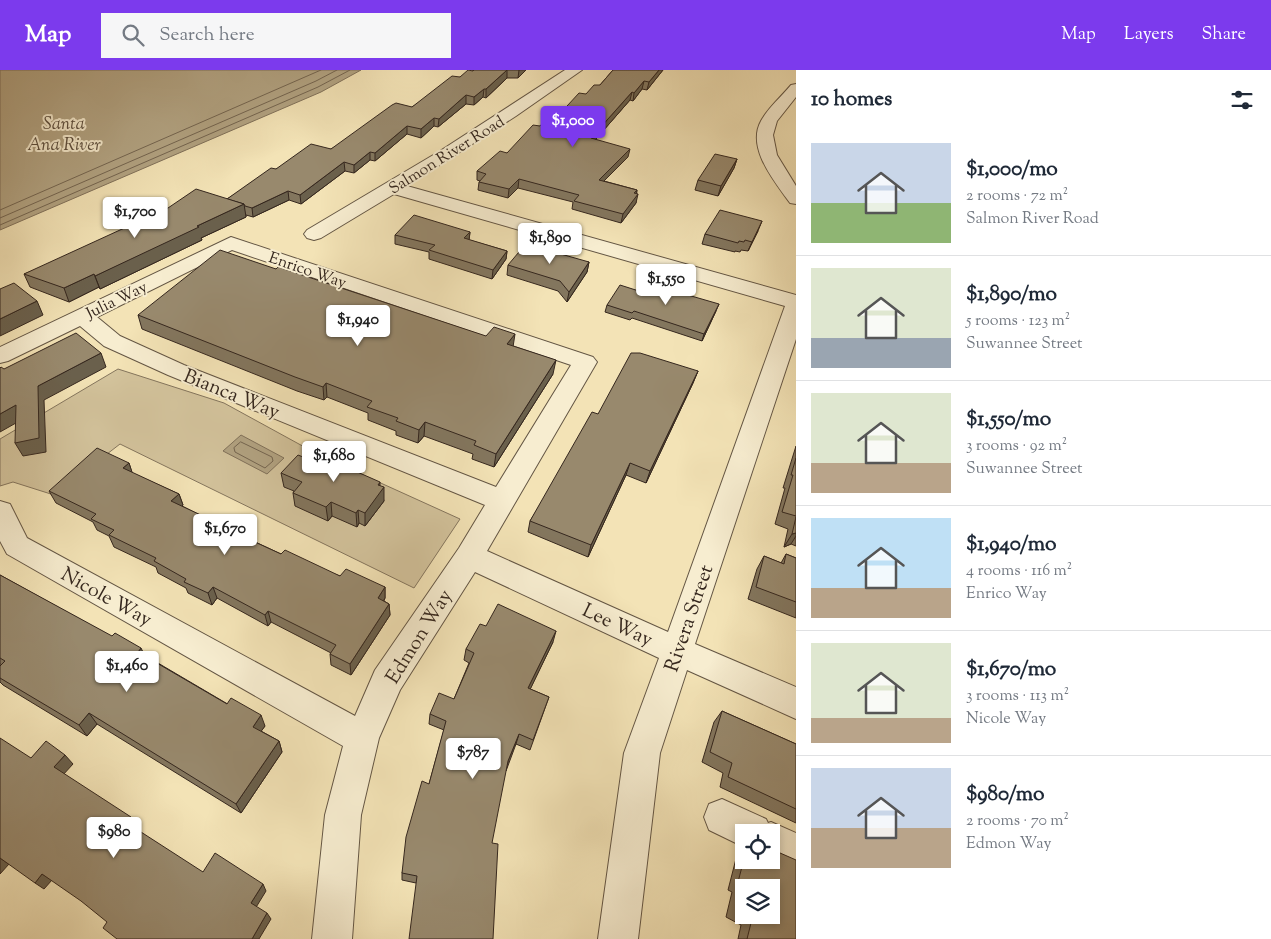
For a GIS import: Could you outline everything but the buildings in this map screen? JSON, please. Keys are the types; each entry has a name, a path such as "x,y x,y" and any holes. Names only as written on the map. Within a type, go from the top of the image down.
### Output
{"street":[{"name":"Salmon River Road","path":"314,234 393,188 523,106 575,70"},
{"path":"796,88 767,124 766,138 767,150 774,165 796,199"},
{"path":"393,188 796,302"},
{"name":"Julia Way","path":"0,356 231,243"},
{"name":"Enrico Way","path":"231,243 585,362"},
{"name":"Rivera Street","path":"618,939 642,753 796,306"},
{"name":"Bianca Way","path":"82,316 112,341 176,370 502,500"},
{"name":"Edmon Way","path":"332,939 343,815 362,738 387,682 468,556 585,362"},
{"name":"Nicole Way","path":"0,512 17,546 362,738"},
{"name":"Lee Way","path":"468,556 796,703"},
{"path":"780,846 796,854"}],"shaded area":[{"path":"118,369 224,403 319,455 460,519 414,588 120,444 54,495 13,482 0,486 0,439"}],"water":[{"name":"Santa Ana River","path":"0,70 361,70 321,92 0,230"},
{"path":"241,435 284,458 267,474 223,451"}]}
